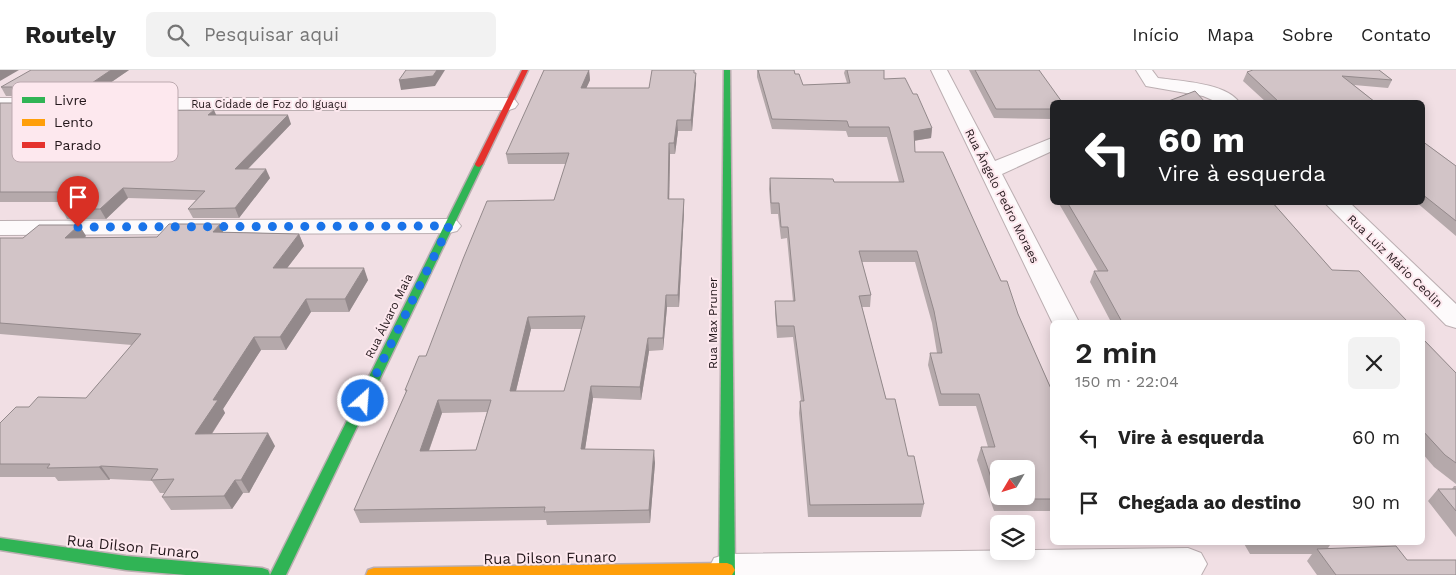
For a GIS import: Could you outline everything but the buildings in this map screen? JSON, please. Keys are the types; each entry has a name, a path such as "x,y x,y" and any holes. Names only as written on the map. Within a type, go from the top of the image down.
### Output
{"street":[{"name":"Rua Álvaro Maia","path":"278,575 525,70"},
{"name":"Rua Max Pruner","path":"726,70 727,573"},
{"name":"Rua Ângelo Pedro Moraes","path":"939,70 1065,320"},
{"path":"1148,84 1208,91 1226,100"},
{"name":"Rua Cidade de Foz do Iguaçu","path":"178,104 508,104"},
{"path":"990,171 1050,145"},
{"name":"Rua Luiz Mário Ceolin","path":"1338,205 1456,319"},
{"path":"0,228 449,226"},
{"name":"Rua Dilson Funaro","path":"0,544 126,563 262,575"},
{"path":"727,573 1186,560"},
{"name":"Rua Dilson Funaro","path":"374,575 727,573"}],"traffic: fast":[{"path":"727,70 727,575"},
{"path":"278,575 479,164"},
{"path":"0,544 126,563 262,575"}],"traffic: slow":[{"path":"374,575 727,570"}],"traffic: jam":[{"path":"479,164 525,70"}],"route":[{"path":"78,227 449,226 363,401"}]}
